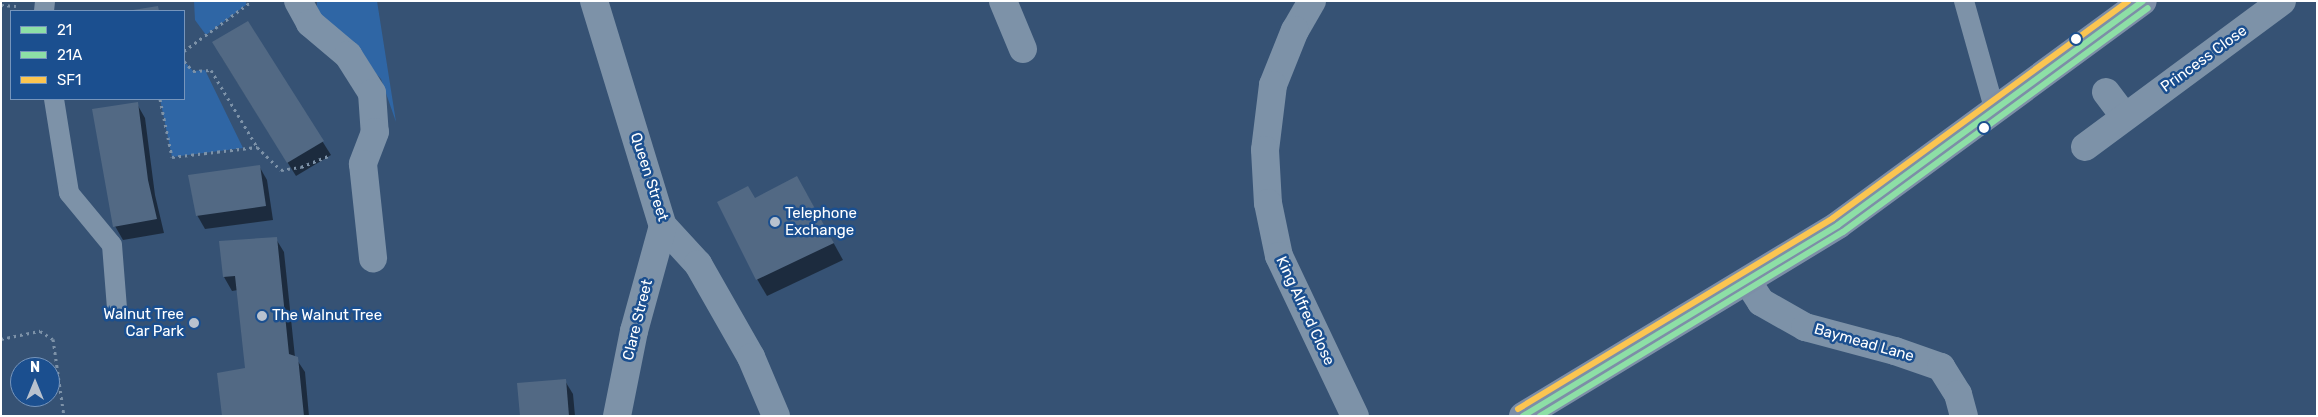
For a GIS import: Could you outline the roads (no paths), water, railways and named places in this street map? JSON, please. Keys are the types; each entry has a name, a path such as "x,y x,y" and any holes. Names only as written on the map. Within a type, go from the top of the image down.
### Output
{"main road":[{"path":"1523,416 1748,282 1838,225 2143,1"}],"street":[{"path":"298,1 310,23 348,55 372,93 374,132 363,164 373,258"},
{"name":"Queen Street","path":"594,1 663,226 698,264 751,357 776,416"},
{"path":"1003,1 1022,49"},
{"name":"King Alfred Close","path":"1312,1 1295,30 1274,84 1265,150 1268,203 1279,256 1355,416"},
{"name":"Princess Close","path":"2085,147 2282,1"},
{"path":"2106,92 2125,117"},
{"name":"Clare Street","path":"617,416 634,331 663,226"},
{"name":"Baymead Lane","path":"1748,282 1761,302 1805,327 1895,351 1941,367 1958,394 1964,416"}],"lane":[{"path":"1964,1 1995,111"},
{"path":"54,100 69,193 112,245 117,308"}],"place":[{"name":"Telephone Exchange","path":"775,222"},
{"name":"The Walnut Tree","path":"262,316"},
{"name":"Walnut Tree Car Park","path":"194,323"}]}
